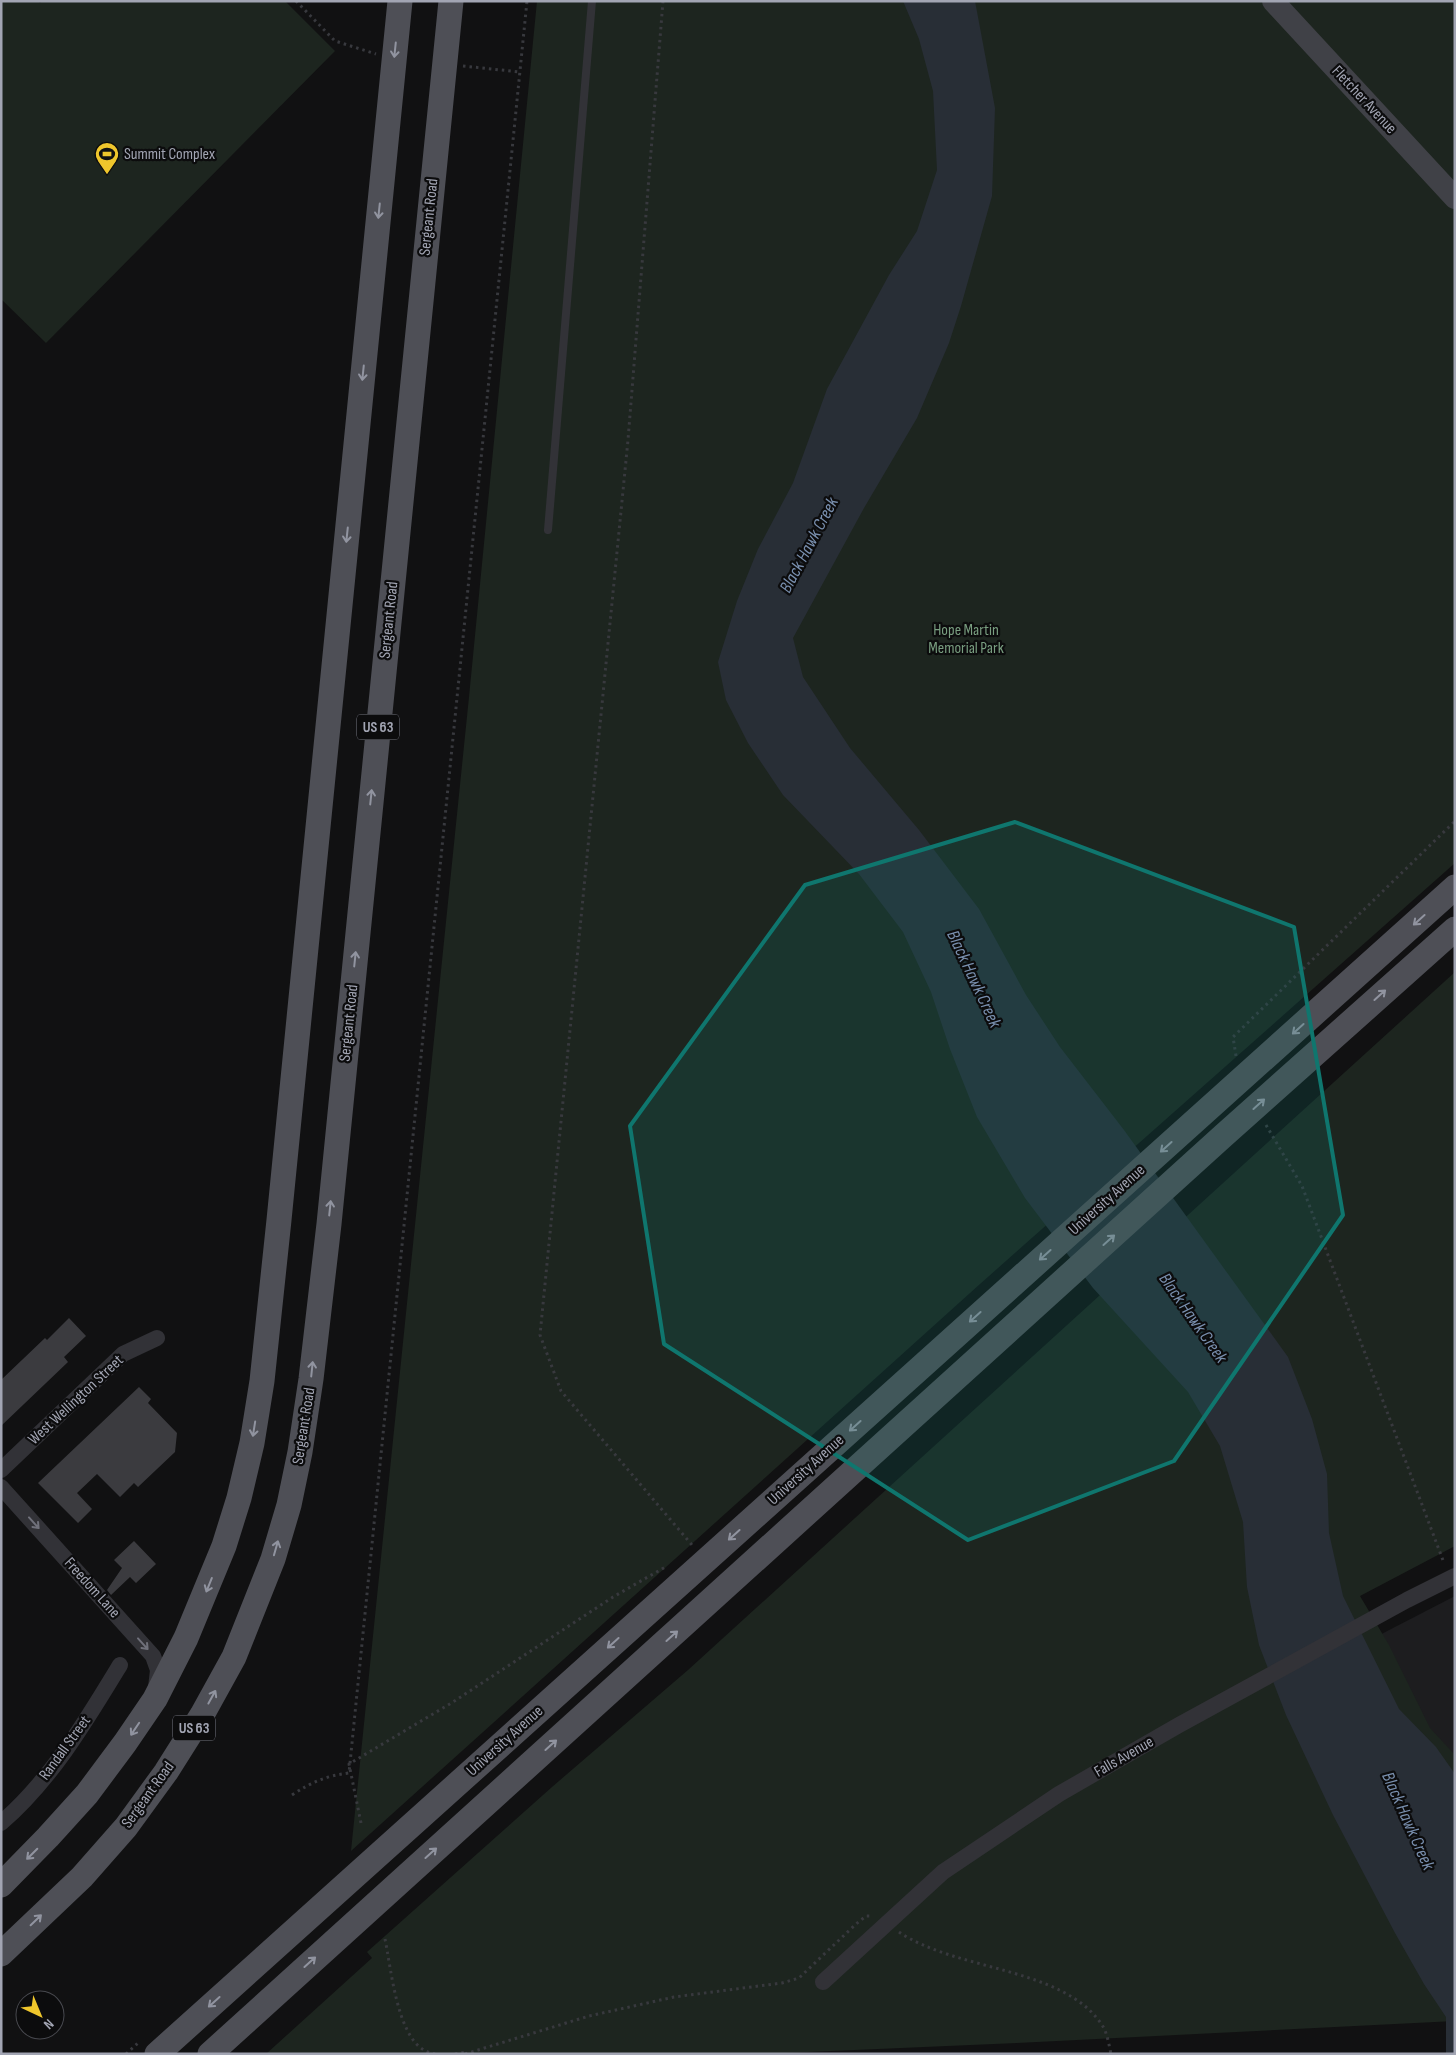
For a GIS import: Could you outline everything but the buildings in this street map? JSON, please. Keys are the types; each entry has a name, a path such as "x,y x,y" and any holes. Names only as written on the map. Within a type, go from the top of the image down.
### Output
{"main road":[{"name":"US 63","path":"1,1885 87,1794 155,1699 186,1638 224,1546 239,1498 252,1443 262,1381 400,1"},
{"name":"Sergeant Road","path":"1,1954 82,1877 126,1827 166,1772 202,1715 234,1657 273,1559 289,1505 300,1452 311,1379 329,1224 451,1"},
{"name":"Fletcher Avenue","path":"1273,1 1455,198"},
{"name":"University Avenue","path":"157,2054 1455,887"},
{"name":"University Avenue","path":"210,2054 1035,1308 1222,1136 1455,929"}],"street":[{"name":"West Wellington Street","path":"1,1470 124,1354 157,1338"},
{"name":"Freedom Lane","path":"1,1487 154,1656 158,1670 155,1699"},
{"name":"Falls Avenue","path":"823,1982 943,1872 1059,1794 1179,1725 1452,1577"},
{"name":"Randall Street","path":"1,1823 18,1808 48,1773 91,1713 120,1665"}],"lane":[{"path":"548,530 592,1"}],"path":[{"path":"292,1795 309,1784 327,1776 348,1773 527,1"},
{"path":"662,1 628,440 540,1335 561,1391 696,1550"},
{"path":"1240,1080 1233,1037 1455,821"},
{"path":"1255,1107 1302,1186 1452,1577"},
{"path":"349,1764 453,1702 613,1597 671,1564"},
{"path":"349,1764 362,1823"},
{"path":"455,2054 589,2016 674,1996 782,1983 799,1978 866,1916 874,1916 913,1942 944,1954 1026,1977 1072,1996 1092,2011 1104,2026 1111,2054"},
{"path":"385,1939 402,2021 411,2038 423,2050 435,2054"},
{"path":"465,2054 474,2050"}],"highlighted area":[{"path":"1015,822 1294,927 1343,1215 1174,1461 968,1540 664,1344 630,1126 805,885"}],"shaded area":[{"path":"1455,1596 1455,1774 1366,1642"}],"green space":[{"name":"Summit Complex","path":"1,1 38,1 40,3 42,1 285,1 335,51 46,343 1,299"},
{"name":"Hope Martin Memorial Park","path":"537,1 1455,1 1455,863 980,1284 351,1851 469,697"},
{"path":"1455,972 1455,1546 1360,1596 1389,1645 1430,1728 1455,1755 1455,2021 760,2054 266,2054 372,1958 367,1952 552,1787 688,1670"}],"water":[{"name":"Black Hawk Creek","path":"903,1 975,1 995,108 992,196 949,343 917,418 864,508 793,638 803,677 850,748 919,830 979,909 1026,995 1060,1047 1124,1130 1288,1357 1312,1419 1327,1474 1329,1533 1343,1596 1399,1709 1436,1747 1455,1774 1455,2054 1446,2054 1446,2017 1424,1984 1395,1933 1333,1815 1286,1715 1259,1645 1247,1587 1243,1522 1220,1446 1188,1392 1093,1288 1025,1198 977,1117 950,1049 931,992 903,932 859,874 783,795 748,743 726,700 718,662 737,601 758,549 793,483 827,389 889,275 917,231 937,170 933,91 919,39"}],"place":[{"name":"Summit Complex","path":"107,175"}]}
